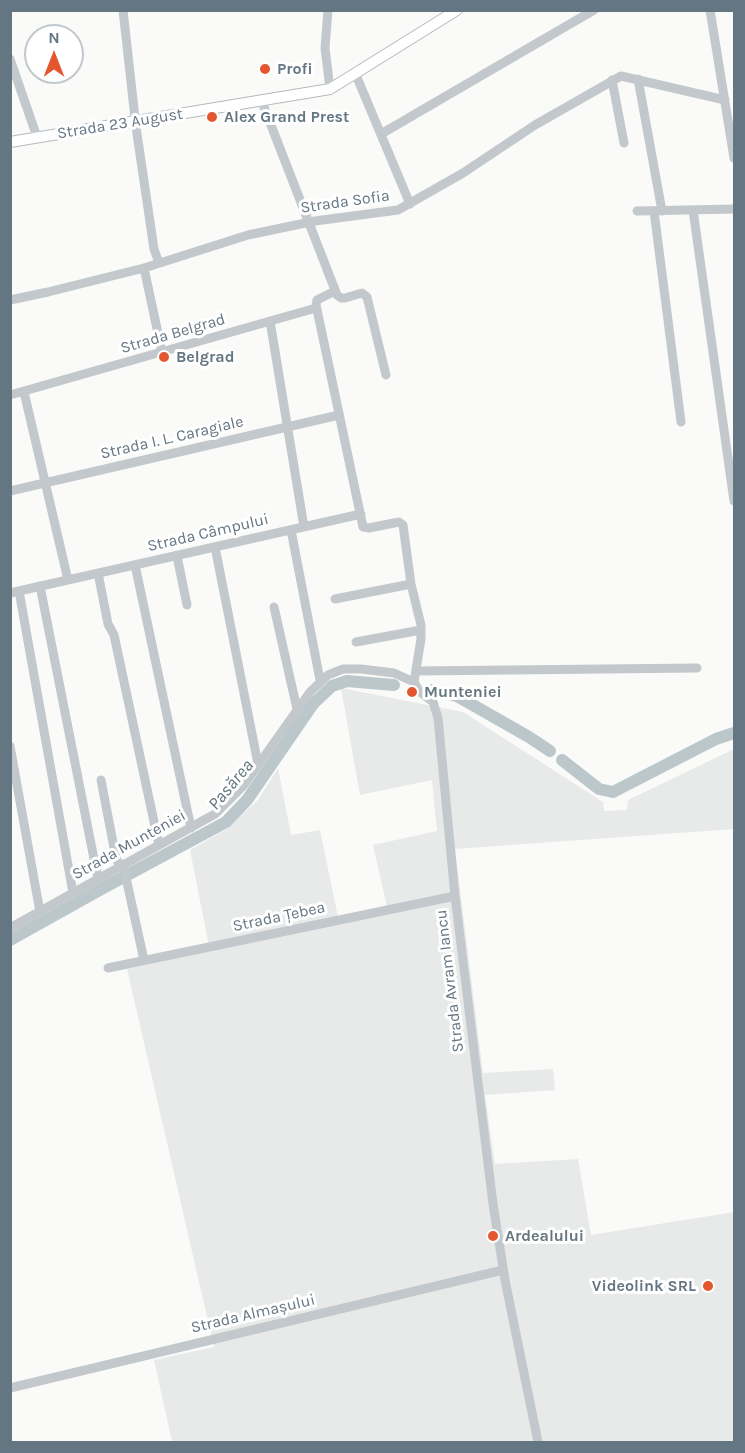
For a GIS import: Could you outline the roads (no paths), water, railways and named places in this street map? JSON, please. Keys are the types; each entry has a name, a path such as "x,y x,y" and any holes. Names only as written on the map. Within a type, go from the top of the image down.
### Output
{"main road":[{"name":"Strada 23 August","path":"10,142 330,89 356,75 457,10"}],"street":[{"path":"123,10 135,122 154,249 159,263"},
{"path":"328,10 325,48 330,89"},
{"path":"381,134 594,10"},
{"path":"708,11 735,158"},
{"path":"10,59 37,138"},
{"path":"356,75 410,204"},
{"name":"Strada Sofia","path":"10,300 144,268 236,238 308,222 390,212 410,204 535,125 621,76 725,100"},
{"path":"638,79 658,211 681,422"},
{"path":"612,80 624,143"},
{"path":"262,102 335,291 341,298 359,293 366,294 386,375"},
{"path":"693,210 735,501"},
{"path":"637,211 734,211"},
{"path":"144,268 162,352"},
{"name":"Strada Belgrad","path":"10,395 316,308 317,300 335,291"},
{"path":"316,308 365,528 402,523 411,584 421,630 414,682"},
{"path":"270,321 304,527"},
{"path":"24,392 68,580"},
{"name":"Strada I. L. Caragiale","path":"10,491 339,415"},
{"name":"Strada Câmpului","path":"15,592 361,514"},
{"path":"291,530 320,680"},
{"path":"215,547 258,764"},
{"path":"177,556 187,605"},
{"path":"135,565 191,828"},
{"path":"98,573 108,624 114,635 159,845"},
{"path":"335,599 411,584"},
{"path":"40,586 98,879"},
{"path":"15,592 73,893"},
{"path":"274,606 297,709"},
{"path":"356,642 421,630"},
{"path":"416,671 697,668"},
{"name":"Strada Munteniei","path":"10,928 98,879 124,870 159,845 215,814 230,801 320,680 343,669 361,669 394,673 414,682"},
{"name":"Strada Avram Iancu","path":"414,682 420,692 433,702 438,718 455,897 493,1204 503,1270 538,1443"},
{"path":"10,746 40,912"},
{"path":"101,780 116,858 124,870 144,960"},
{"name":"Strada Țebea","path":"108,968 455,897"},
{"name":"Strada Almașului","path":"10,1388 503,1270"}],"waterway":[{"name":"Pasărea","path":"10,940 226,822 247,800 313,704 332,686 347,681 394,685"},
{"name":"Pasărea","path":"432,690 457,696 550,751"},
{"name":"Pasărea","path":"562,760 599,789 613,792 716,739 734,733"}],"place":[{"name":"Profi","path":"265,69"},
{"name":"Alex Grand Prest","path":"212,117"},
{"name":"Belgrad","path":"164,357"},
{"name":"Munteniei","path":"412,692"},
{"name":"Ardealului","path":"493,1236"},
{"name":"Videolink SRL","path":"708,1286"}]}
